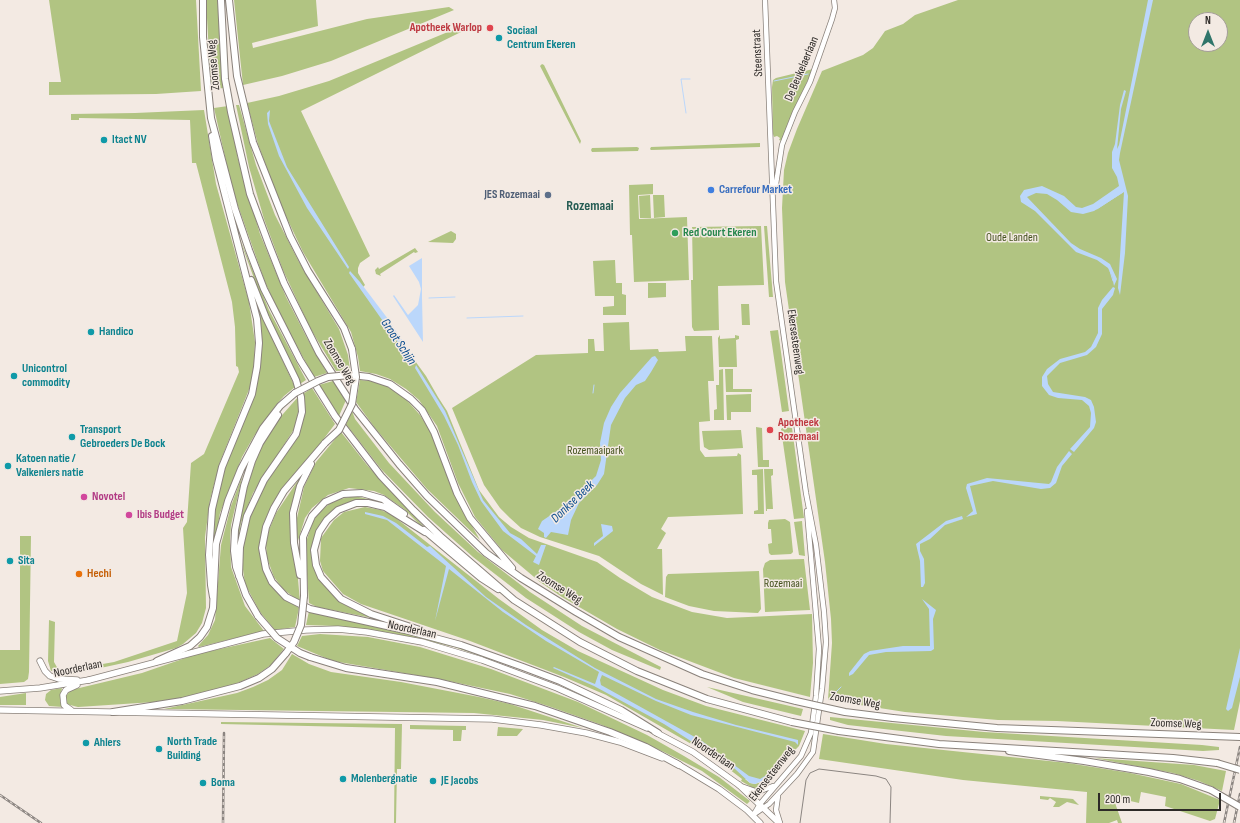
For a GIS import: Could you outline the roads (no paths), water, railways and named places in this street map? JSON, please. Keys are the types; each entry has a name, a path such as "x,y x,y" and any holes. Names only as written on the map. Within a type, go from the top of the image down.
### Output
{"highway":[{"name":"Zoomse Weg","path":"202,0 204,44 211,118 235,209 264,289 300,360 335,416 381,476 413,510 514,600 580,642 637,671 707,699 792,722 839,731 904,740 964,746 1140,756 1216,764 1240,770"},
{"name":"Zoomse Weg","path":"221,0 226,78 237,141 250,194 284,282 320,353 355,409 427,496 486,553 521,578 613,634 660,657 702,674 752,690 796,701 844,712 997,728 1240,737"},
{"path":"229,0 238,76 253,142 290,236 308,271 344,328 352,349 356,377 352,404 339,430 325,443 284,491 274,508 266,527 263,541 263,556 266,569 277,588 291,601 310,609 384,624 461,645"},
{"path":"211,118 216,160 257,319 259,355 252,394 222,467 212,509 209,555 210,585 214,597"},
{"path":"239,249 266,318 296,380 302,405 300,424 296,434 264,480 247,516 240,547 239,576"},
{"path":"158,661 185,649 200,637 211,616 214,597 216,544 228,501 254,444 282,407 295,393 318,380 328,377 369,377 390,384 411,399 422,410 434,432 457,493 470,518 492,546 521,578"},
{"path":"282,407 260,443 244,486 236,519 234,544 235,562 246,595 258,616 277,638 293,649 310,657 346,668 436,682 535,706 610,732 646,747 679,765"},
{"path":"304,596 294,543 293,522 300,486 315,456"},
{"path":"113,712 182,701 240,686 259,678 272,669 286,653 301,625 304,596 302,547 304,531 312,516 320,506 331,498 354,493 377,497 392,505 481,578 514,600"},
{"path":"426,532 403,517 380,505 362,502 349,505 330,516 319,532 314,550 317,569 328,586 350,604 372,614 445,638 560,680 620,710 658,733"},
{"path":"964,746 1084,760 1180,779 1211,790 1240,807"}],"main road":[{"name":"Steenstraat","path":"765,0 769,104"},
{"name":"De Beukelaerlaan","path":"782,145 794,112 810,82 832,19 835,8 834,0"},
{"name":"Ekersesteenweg","path":"753,815 782,790 808,761 813,752 824,672 826,642 816,545 806,493 776,281 769,104"},
{"name":"Ekersesteenweg","path":"772,193 776,184 782,145"},
{"name":"Ekersesteenweg","path":"762,807 776,784 801,756 808,741 816,696 818,634 806,493"},
{"name":"Noorderlaan","path":"0,691 45,687 89,680 244,638 282,631 338,629 367,632 422,642 482,660 557,688 658,733 692,752 739,785 780,823"},
{"path":"40,661 47,673 55,678 89,680"},
{"path":"73,711 64,705 62,698 64,693 69,688 89,680"},
{"path":"0,710 398,716 515,721 565,728 601,736 679,765 719,789 753,815 760,823"},
{"path":"739,785 758,792 767,790 776,784"},
{"path":"780,823 776,806 777,797 782,790"}],"water":[{"path":"1148,0 1153,0 1119,160 1128,196 1125,253 1120,295 1118,288 1124,192 1094,211 1083,214 1071,212 1047,194 1036,193 1027,197 1071,243 1110,264 1117,279 1114,286 1112,276 1108,268 1097,260 1076,252 1035,211 1021,202 1020,196 1024,190 1042,186 1064,196 1076,207 1082,208 1093,204 1119,186 1117,177 1112,168 1112,152 1115,144 1120,105 1124,90 1126,91 1121,109 1117,149 1119,145"},
{"path":"270,110 269,121 287,167 349,267 348,269 307,208 279,156 268,124 267,113"},
{"path":"422,258 423,342 393,296 394,295 408,315 418,305 421,289 419,282 409,266"},
{"path":"350,271 388,319 415,360 413,363 349,273"},
{"path":"1113,287 1115,288 1113,295 1102,309 1102,334 1096,347 1087,355 1060,363 1047,376 1048,384 1053,392 1085,397 1091,400 1094,407 1096,422 1094,428 1074,452 1070,449 1090,427 1091,413 1089,406 1082,400 1058,398 1049,395 1042,386 1042,377 1047,369 1060,359 1085,352 1091,347 1098,333 1098,308 1102,300"},
{"name":"Donkse Beek","path":"655,356 658,360 651,372 645,381 636,385 625,398 611,425 604,474 597,485 579,503 571,520 568,535 551,532 546,538 544,537 544,533 538,529 542,521 567,504 596,476 601,460 600,443 604,423 611,407 620,393 652,357"},
{"path":"416,365 445,411 483,500 510,533 521,539 537,554 541,545 546,545 539,565 533,562 536,556 503,531 481,501 458,445 444,416 415,368"},
{"path":"1069,451 1072,454 1062,466 1056,483 1050,488 1041,489 993,481 970,486 977,514 966,517 973,511 966,488 967,484 987,478 1049,484 1057,467"},
{"path":"365,512 383,516 396,523 427,547 430,546 486,597 526,625 595,668 656,699 736,725 798,740 798,745 795,742 691,715 656,701 602,675 600,680 601,685 702,741 749,776 760,779 770,773 793,751 794,752 772,777 755,784 750,783 735,769 664,724 594,686 553,668 554,667 595,684 599,672 546,641 503,612 449,569 435,621 446,566 387,520 365,514"},
{"path":"962,516 963,519 945,525 930,539 920,544 920,551 924,559 925,583 923,587 921,587 920,561 916,544 946,521"},
{"path":"601,524 612,526 613,531 594,546 594,543 603,536"},
{"path":"922,599 936,610 933,619 934,649 931,651 886,652 869,655 853,674 849,676 849,673 864,654 870,651 903,646 930,646 929,609"},
{"path":"1240,648 1240,677 1232,708 1228,711 1226,709"}],"waterway":[{"path":"774,81 808,74"},
{"path":"686,113 681,79 690,79"},
{"path":"1097,209 1123,192"},
{"path":"1110,271 1113,281"},
{"path":"429,298 455,297"},
{"path":"467,318 523,316"},
{"name":"Donkse Beek","path":"593,393 594,385"},
{"name":"Groot Schijn","path":"835,693 841,687"}],"tram line":[{"path":"800,823 806,780 810,773 819,769 876,776 886,779 891,787 890,823"}],"railway":[{"path":"223,823 224,733"},
{"path":"1224,823 1240,747"},
{"path":"1234,823 1240,794"},
{"path":"0,795 41,823"}],"place":[{"name":"Apotheek Warlop","path":"490,28"},
{"name":"Sociaal Centrum Ekeren","path":"499,38"},
{"name":"Itact NV","path":"104,140"},
{"name":"Carrefour Market","path":"711,190"},
{"name":"JES Rozemaai","path":"548,195"},
{"name":"Red Court Ekeren","path":"675,233"},
{"name":"Handico","path":"91,332"},
{"name":"Unicontrol commodity","path":"14,376"},
{"name":"Apotheek Rozemaai","path":"770,430"},
{"name":"Transport Gebroeders De Bock","path":"72,437"},
{"name":"Katoen natie / Valkeniers natie","path":"8,466"},
{"name":"Novotel","path":"84,497"},
{"name":"Ibis Budget","path":"129,515"},
{"name":"Sita","path":"10,561"},
{"name":"Hechi","path":"79,574"},
{"name":"Ahlers","path":"86,743"},
{"name":"North Trade Building","path":"159,749"},
{"name":"Molenbergnatie","path":"343,779"},
{"name":"JE Jacobs","path":"433,781"},
{"name":"Boma","path":"203,783"}],"district":[{"name":"Rozemaai","path":"590,206"}],"park label":[{"name":"Oude Landen","path":"1012,238"},
{"name":"Rozemaaipark","path":"595,451"}]}
